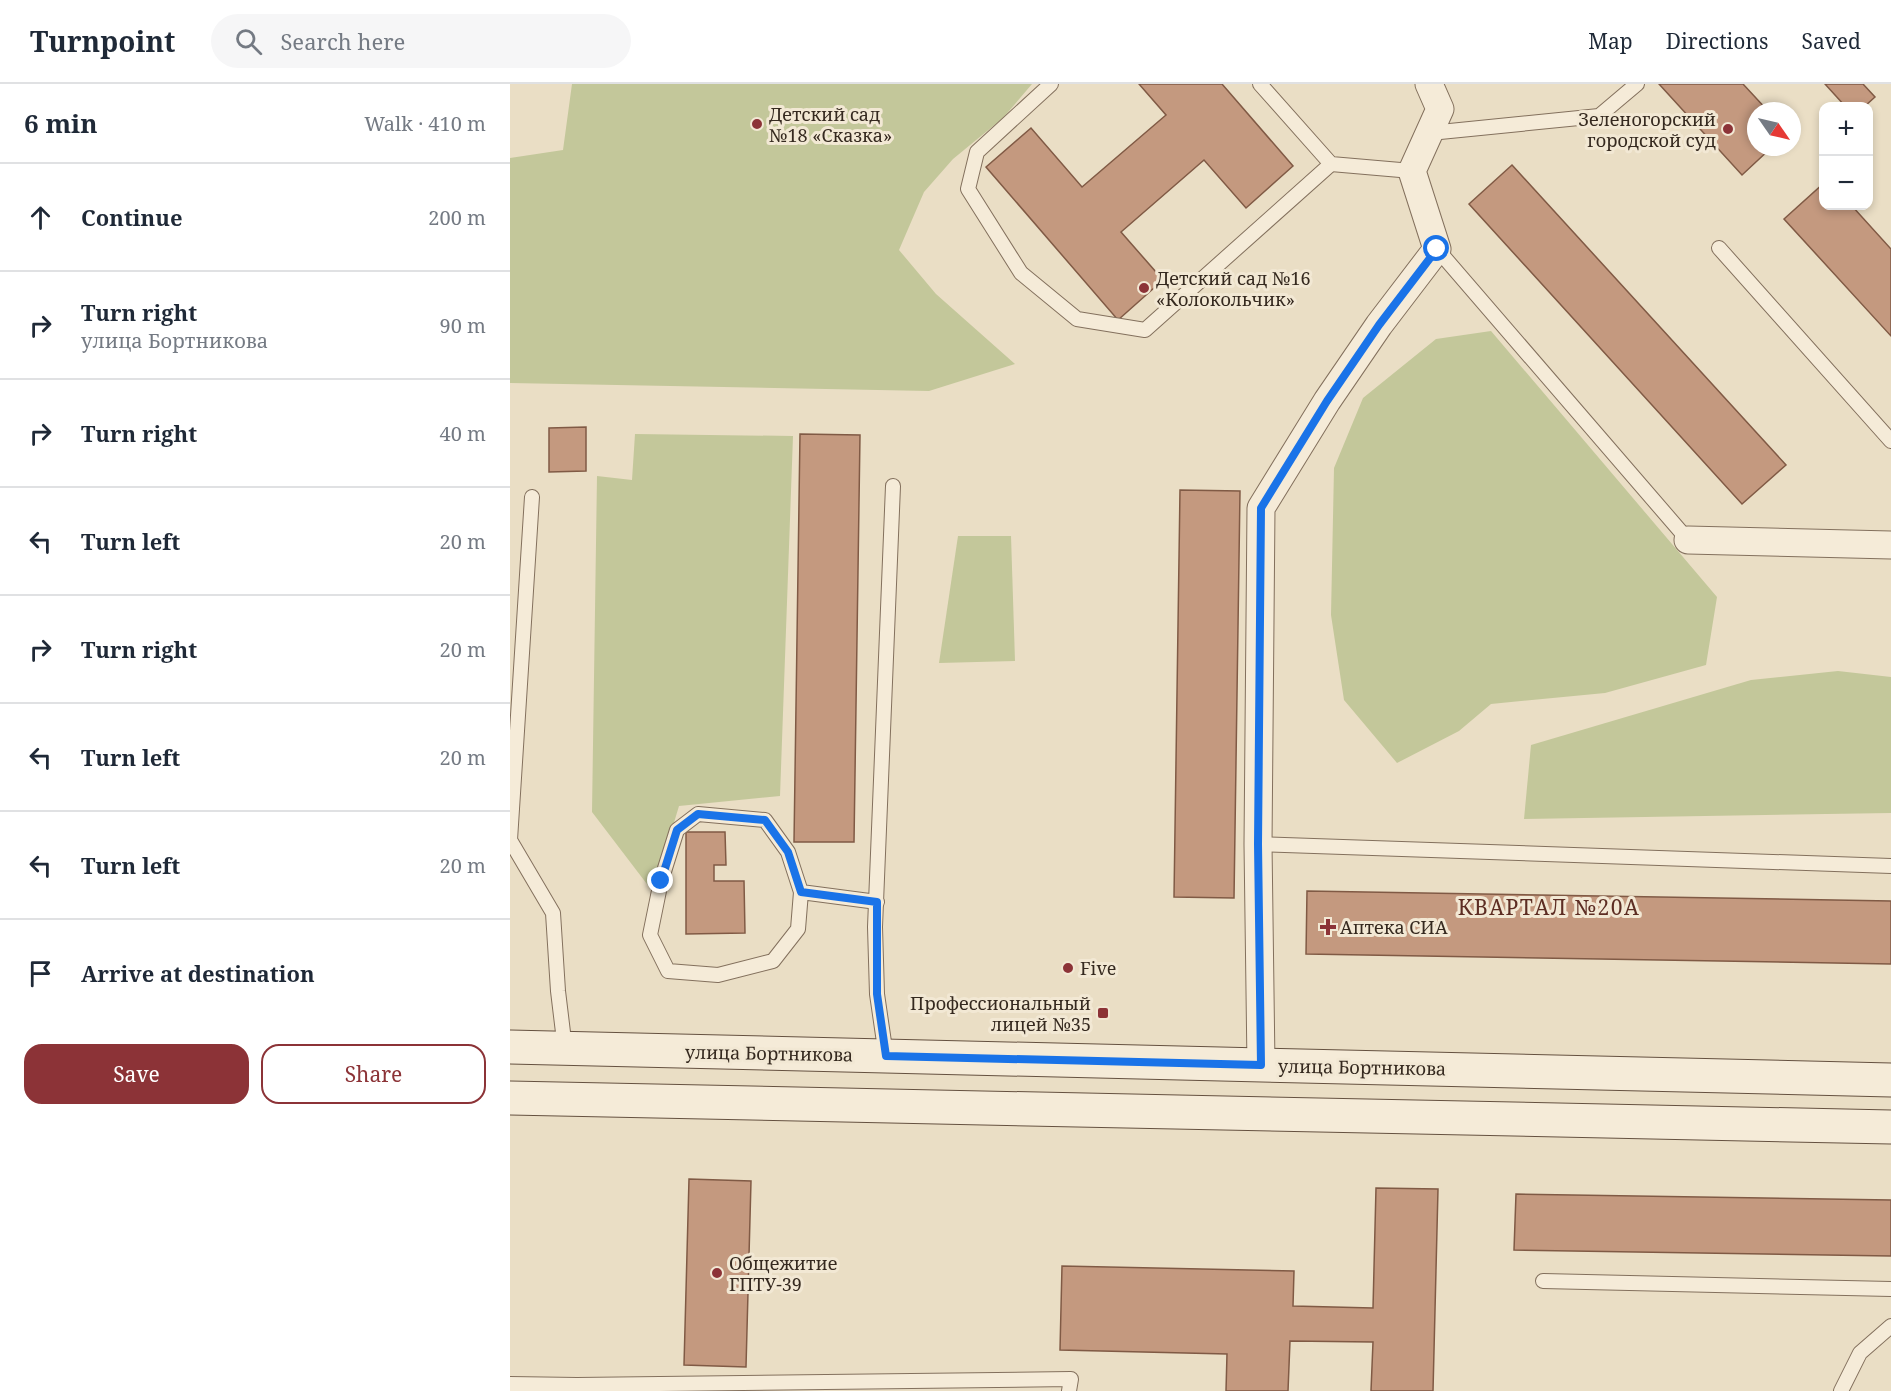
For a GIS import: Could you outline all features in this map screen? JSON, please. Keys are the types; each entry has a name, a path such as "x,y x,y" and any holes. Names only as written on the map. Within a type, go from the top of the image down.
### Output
{"main road":[{"name":"улица Бортникова","path":"510,1047 1891,1080"},
{"path":"1261,1065 1262,1113"},
{"path":"510,1098 1891,1127"}],"street":[{"path":"1261,1065 1258,844 1261,508 1327,401 1379,325 1437,249 1412,171 1440,109 1429,84"},
{"path":"1688,540 1891,545"}],"lane":[{"path":"1051,84 977,152 968,189 1021,273 1077,319 1145,330 1331,164"},
{"path":"1260,84 1331,164 1412,171"},
{"path":"1430,133 1599,116 1636,84"},
{"path":"1719,248 1891,441"},
{"path":"1437,249 1688,540"},
{"path":"886,1056 877,994 877,902 893,486"},
{"path":"532,497 510,840 553,913 558,991 565,1048"},
{"path":"698,814 765,820 788,852 801,892 798,929 773,961 718,975 668,971 650,935 661,881 677,830 698,814"},
{"path":"1258,844 1891,866"},
{"path":"801,892 877,902"},
{"path":"1543,1281 1891,1289"},
{"path":"1842,1391 1860,1353 1891,1326"},
{"path":"510,1384 1071,1380 1069,1391"}],"green space":[{"path":"572,84 1032,84 1003,118 953,159 924,192 899,250 936,294 1015,364 929,391 510,383 510,158 563,150"},
{"path":"1491,331 1717,597 1706,665 1605,693 1491,704 1459,731 1397,763 1344,700 1331,615 1334,468 1363,398 1436,339"},
{"path":"635,434 793,436 780,796 679,806 653,892 592,812 597,476 632,480"},
{"path":"958,536 1011,536 1015,661 939,663"},
{"path":"1838,671 1891,677 1891,813 1524,819 1531,745 1751,680"}],"building":[{"path":"1139,84 1222,84 1293,166 1246,208 1204,160 1121,232 1163,280 1118,320 986,167 1031,128 1082,187 1166,115"},
{"name":"Зеленогорский городской суд","path":"1659,84 1743,84 1760,102 1747,102 1747,156 1762,156 1742,175"},
{"path":"1825,84 1863,84 1875,97 1869,102 1841,102"},
{"path":"1512,165 1786,465 1742,504 1469,204"},
{"path":"1819,188 1819,210 1856,210 1891,249 1891,336 1784,219"},
{"path":"586,427 586,471 549,472 549,428"},
{"path":"800,434 860,435 854,842 794,842"},
{"path":"1180,490 1240,491 1234,898 1174,897"},
{"path":"686,832 725,832 726,865 714,865 714,881 744,881 745,933 686,934"},
{"path":"1307,891 1891,901 1891,964 1306,954"},
{"name":"Общежитие ГПТУ-39","path":"689,1179 751,1181 746,1367 684,1365"},
{"path":"1376,1188 1438,1189 1433,1391 1371,1391 1373,1342 1290,1341 1288,1391 1226,1391 1227,1354 1060,1350 1062,1266 1294,1271 1293,1306 1373,1308"},
{"path":"1516,1194 1891,1200 1891,1256 1514,1250"}],"place":[{"name":"Детский сад №18 «Сказка»","path":"757,124"},
{"name":"Зеленогорский городской суд","path":"1728,129"},
{"name":"Детский сад №16 «Колокольчик»","path":"1144,288"},
{"name":"Аптека СИА","path":"1328,927"},
{"name":"Five","path":"1068,968"},
{"name":"Профессиональный лицей №35","path":"1103,1013"},
{"name":"Общежитие ГПТУ-39","path":"717,1273"}],"district":[{"name":"КВАРТАЛ №20А","path":"1549,907"}],"route":[{"path":"661,881 677,830 698,814 765,820 788,852 801,892 877,902 877,994 886,1056 1261,1065 1258,844 1261,508 1327,401 1379,325 1437,249"}]}
